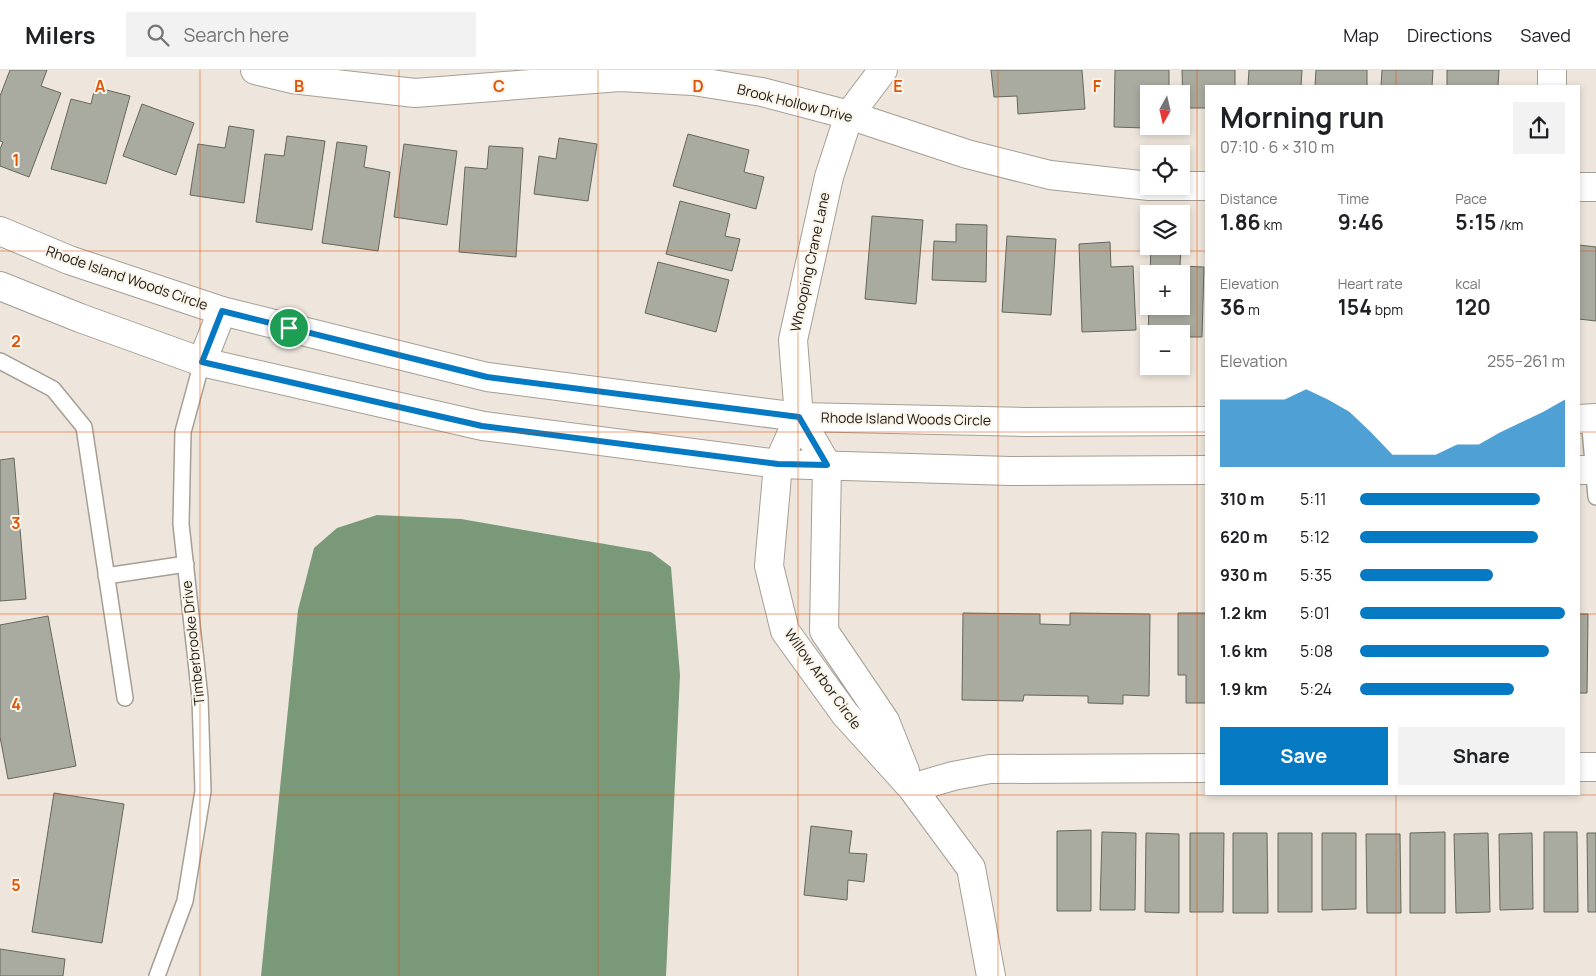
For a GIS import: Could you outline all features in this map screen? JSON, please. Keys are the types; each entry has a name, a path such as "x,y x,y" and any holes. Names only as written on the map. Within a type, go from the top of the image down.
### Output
{"street":[{"name":"Brook Hollow Drive","path":"255,70 292,79 415,93 620,77 693,81 762,92 849,115 967,154 1050,175 1140,185"},
{"name":"Whooping Crane Lane","path":"778,464 799,417 792,340 828,177 849,115 883,70"},
{"path":"1552,70 1552,85"},
{"name":"Brook Hollow Drive","path":"1190,186 1205,186"},
{"path":"1580,187 1596,187"},
{"name":"Rhode Island Woods Circle","path":"0,230 69,260 222,311 487,377 799,417 1025,422 1205,421"},
{"path":"0,286 80,318 202,362 482,426 778,464 1010,471 1205,470"},
{"name":"Timberbrooke Drive","path":"202,362 222,311"},
{"path":"799,417 827,465"},
{"name":"Willow Arbor Circle","path":"778,464 769,566 785,631 845,714 912,788 971,868 991,976"},
{"name":"Willow Arbor Circle","path":"827,465 824,631 885,721 912,788"},
{"path":"1580,767 1596,767"},
{"path":"912,788 953,776 990,769 1205,768"}],"lane":[{"path":"0,361 52,389 84,427 125,698"},
{"name":"Timberbrooke Drive","path":"157,976 185,901 203,791 200,698 181,524 182,432 202,362"},
{"path":"1588,418 1590,470 1596,497"},
{"path":"106,576 186,564"}],"shaded area":[{"path":"377,515 461,519 651,552 671,567 680,675 666,976 261,976 298,610 314,548 337,528"}],"building":[{"path":"10,70 47,70 41,86 61,93 29,177 0,166 0,149 3,142 0,141 0,96"},
{"path":"991,70 1082,70 1085,109 1018,114 1017,96 994,97"},
{"path":"1115,70 1169,70 1169,85 1140,85 1140,128 1114,127"},
{"path":"1182,70 1235,70 1235,85 1205,85 1205,108 1190,108 1190,85 1182,85"},
{"path":"1249,70 1302,70 1301,85 1248,85"},
{"path":"1316,70 1367,70 1367,85 1315,85"},
{"path":"1382,70 1433,70 1432,85 1381,85"},
{"path":"1447,70 1499,70 1498,85 1447,85"},
{"path":"95,87 130,96 106,184 51,169 71,99 91,104"},
{"path":"142,104 194,123 176,175 123,156"},
{"path":"229,126 254,130 244,203 190,195 198,144 225,148"},
{"path":"688,134 749,150 744,172 764,177 756,209 673,186"},
{"path":"287,136 325,141 312,230 256,222 265,154 284,156"},
{"path":"559,138 597,144 588,201 534,194 539,156 556,159"},
{"path":"337,142 367,146 364,167 390,172 378,251 322,243"},
{"path":"404,144 457,151 447,225 394,217"},
{"path":"489,146 523,148 516,257 459,252 465,167 487,169"},
{"path":"680,201 730,214 725,236 740,239 732,271 666,254"},
{"path":"872,216 923,220 916,304 865,299"},
{"path":"956,224 987,225 986,282 932,280 934,241 956,242"},
{"path":"1007,236 1056,239 1051,315 1002,312"},
{"path":"1110,242 1111,267 1133,266 1136,330 1082,332 1079,244"},
{"path":"1580,245 1596,247 1596,321 1580,319"},
{"path":"1151,255 1181,255 1180,265 1150,265"},
{"path":"658,262 729,280 716,332 645,313"},
{"path":"1190,266 1204,267 1202,337 1190,337 1190,325 1148,325 1149,315 1190,315"},
{"path":"14,458 26,599 0,601 0,460"},
{"path":"963,613 1040,614 1040,624 1070,625 1070,613 1150,614 1149,696 1123,695 1123,704 1088,703 1088,696 1024,695 1023,701 962,700"},
{"path":"1178,613 1205,613 1205,703 1186,703 1186,675 1178,675"},
{"path":"1580,614 1588,614 1587,693 1580,693"},
{"path":"48,616 76,766 8,779 0,737 0,625"},
{"path":"54,793 124,804 102,943 32,932"},
{"path":"811,826 852,831 849,853 867,854 864,882 848,880 847,900 804,895"},
{"path":"1091,830 1091,911 1057,911 1057,831"},
{"path":"1102,832 1136,833 1135,910 1100,910"},
{"path":"1445,832 1445,913 1410,913 1410,833"},
{"path":"1544,832 1577,832 1578,912 1544,912"},
{"path":"1146,833 1179,834 1179,913 1145,912"},
{"path":"1190,833 1224,833 1223,912 1190,912"},
{"path":"1233,833 1267,833 1268,913 1233,913"},
{"path":"1278,833 1312,833 1312,912 1278,912"},
{"path":"1322,833 1356,833 1356,909 1322,910"},
{"path":"1488,833 1490,912 1456,913 1454,834"},
{"path":"1532,833 1533,909 1500,910 1499,834"},
{"path":"1587,833 1596,833 1596,912 1588,912"},
{"path":"1366,834 1400,834 1401,913 1367,913"},
{"path":"0,949 65,959 63,976 0,976"}],"route":[{"path":"222,311 289,328 487,377 799,417 827,465 778,464 482,426 202,362 222,311"}]}
